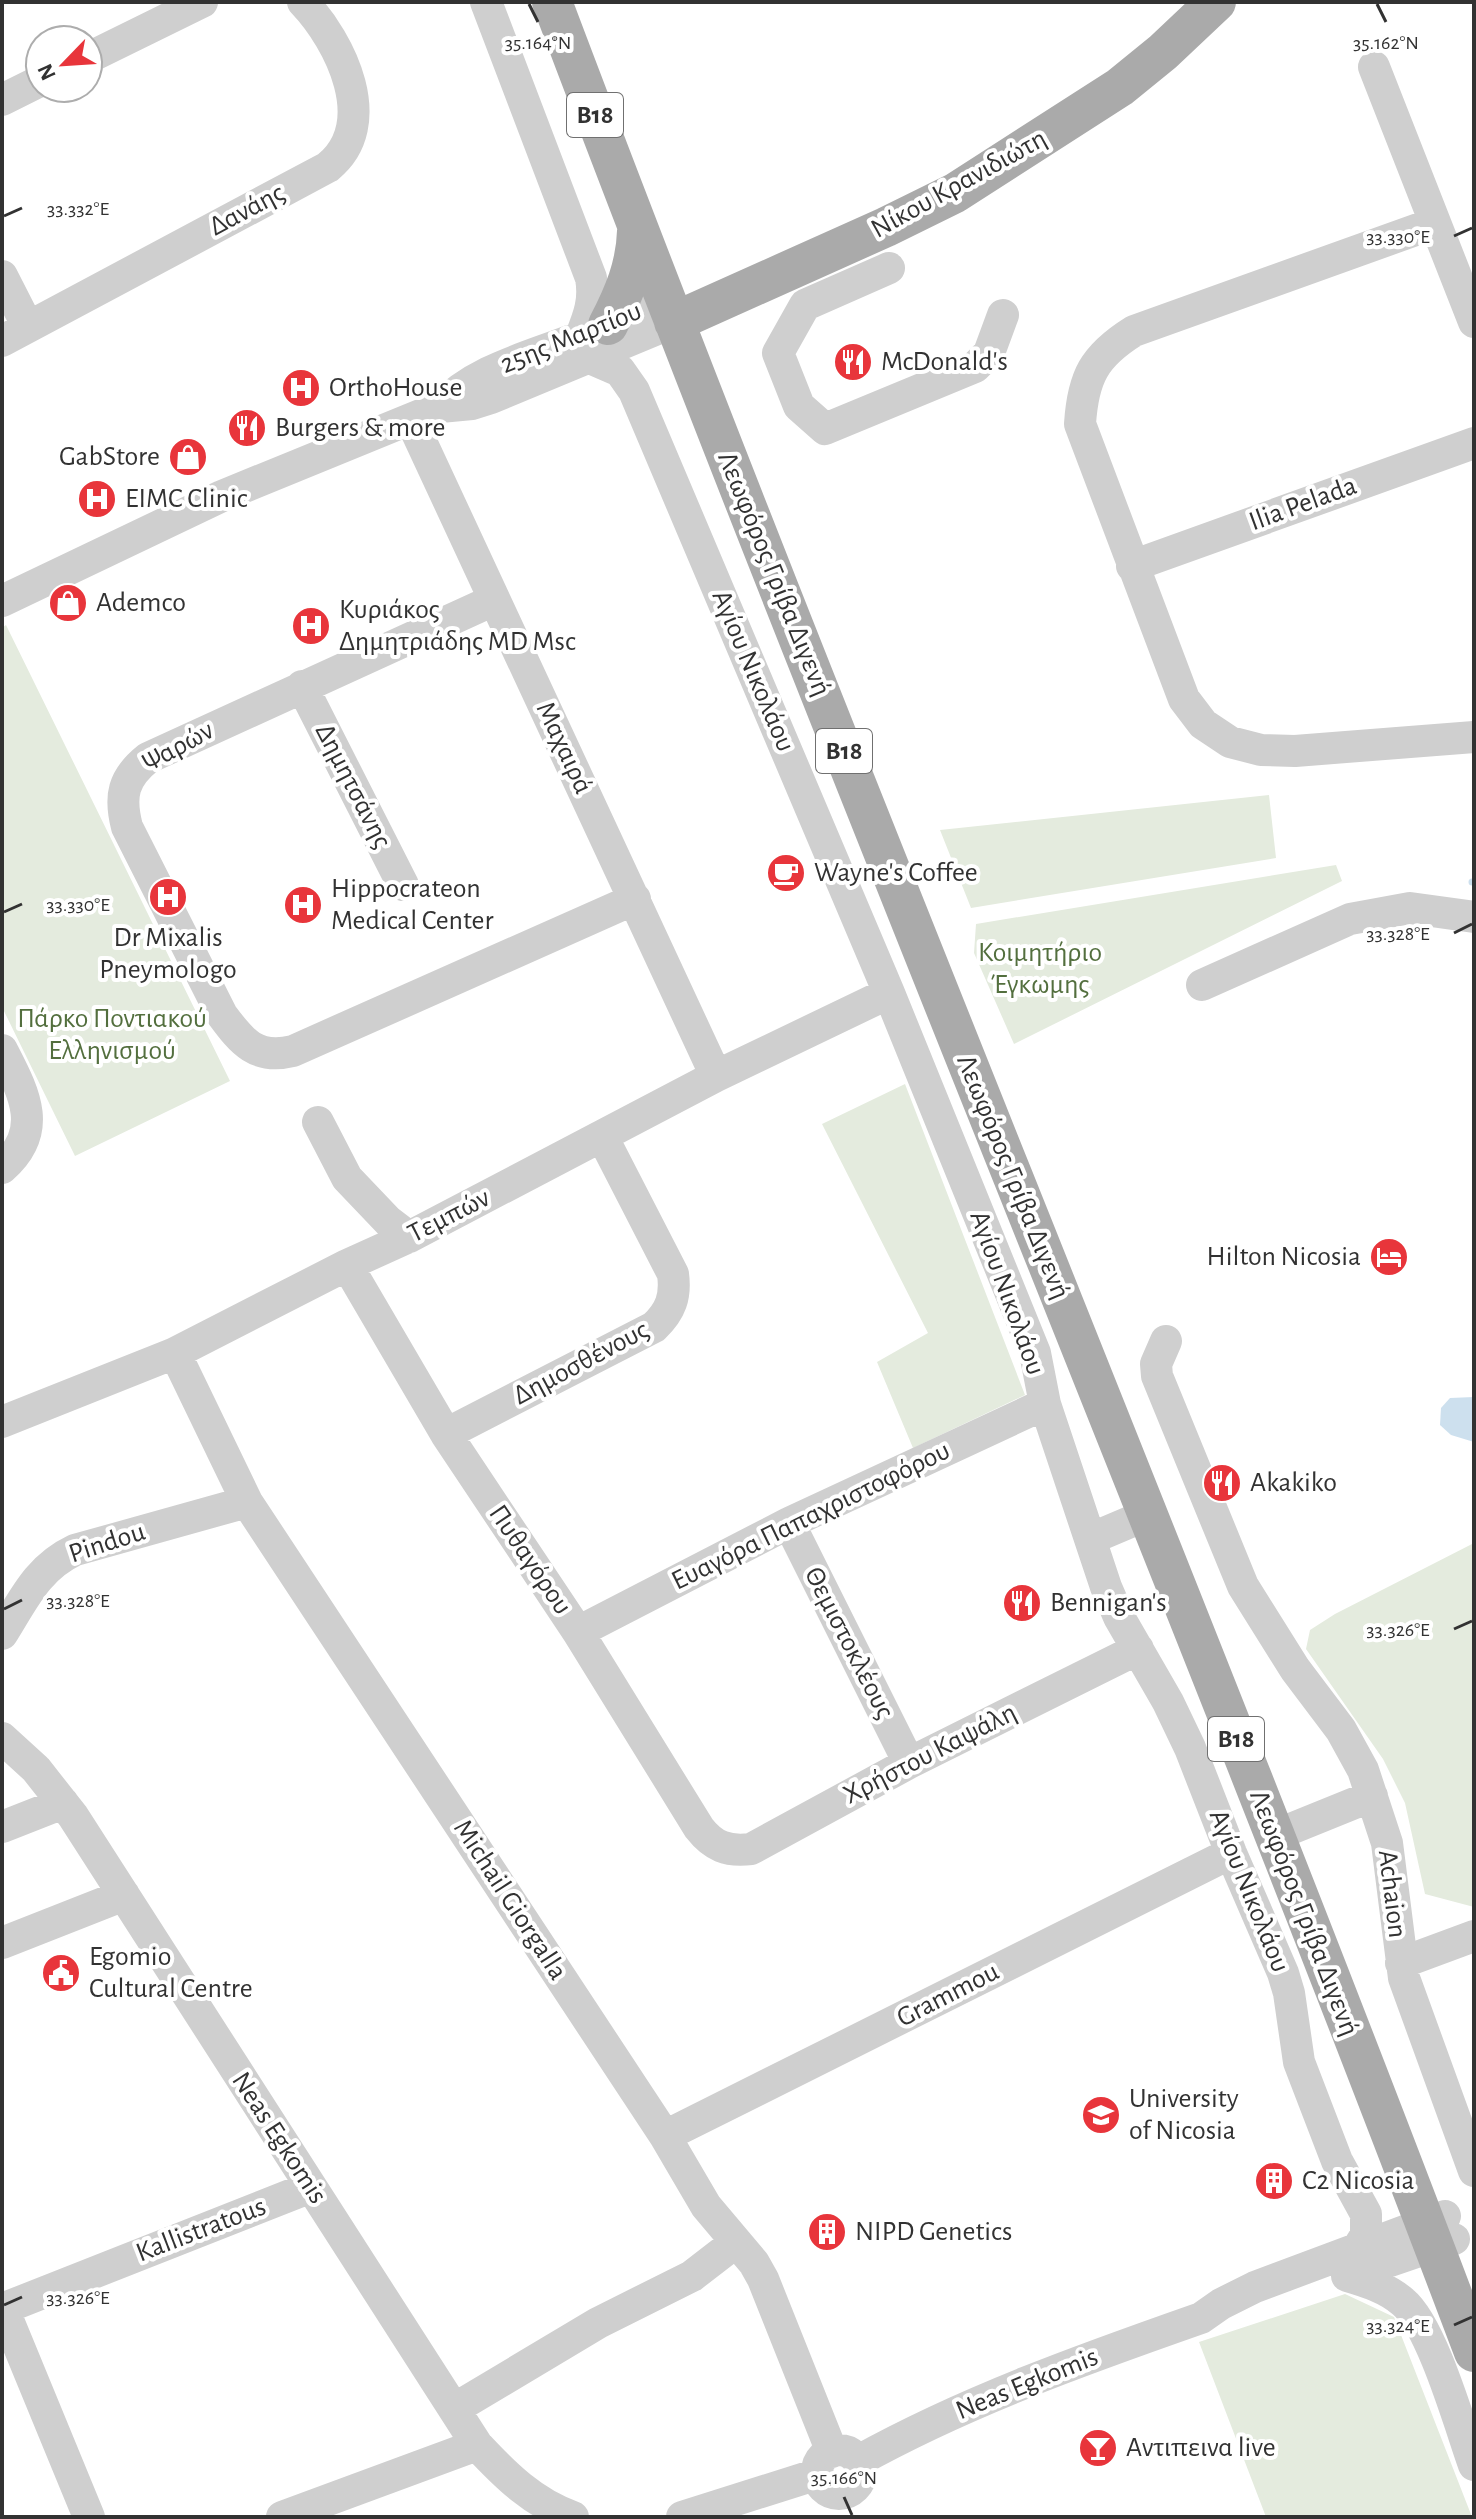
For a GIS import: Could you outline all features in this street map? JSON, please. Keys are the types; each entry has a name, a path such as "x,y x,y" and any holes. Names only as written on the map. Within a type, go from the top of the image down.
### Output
{"main road":[{"name":"Λεωφόρος Γρίβα Διγενή","path":"552,2 637,229 681,306 1293,1828 1440,2232 1474,2352"},
{"name":"Λεωφόρος Γρίβα Διγενή","path":"575,2 681,306 996,1137 1440,2232 1474,2291"},
{"name":"Νίκου Κρανιδιώτη","path":"681,306 892,200 994,142 1080,86 1179,2"},
{"name":"Νίκου Κρανιδιώτη","path":"681,306 886,227 955,193 1120,87 1216,2"},
{"path":"593,340 628,285 637,249 637,229"}],"street":[{"path":"104,50 202,2"},
{"name":"Δανάης","path":"15,334 328,167 337,159 350,140 354,101 325,30 303,2"},
{"path":"486,2 591,278 594,293 591,310 593,340"},
{"path":"1374,67 1474,322"},
{"path":"2,100 24,89"},
{"path":"1435,223 1134,331 1110,346 1092,368 1082,395 1080,424 1184,699 1203,724 1230,742 1261,750 1295,751 1474,737"},
{"path":"889,268 805,305 778,353 799,406 825,429 975,367 989,353 1003,315"},
{"path":"2,276 15,334"},
{"name":"25ης Μαρτίου","path":"2,601 222,496 425,414 464,384 482,375 593,340 681,306"},
{"name":"Αγίου Νικολάου","path":"593,340 634,391 889,993 1035,1353 1045,1404 1106,1587 1190,1748 1283,1973 1299,2062 1326,2135 1348,2184 1366,2214 1366,2235 1352,2263"},
{"name":"Μαχαιρά","path":"425,414 494,600 716,1076"},
{"name":"Ilia Pelada","path":"1132,566 1474,443"},
{"name":"Ψαρών","path":"494,600 158,752 138,766 124,786 123,813 127,827 222,1015 240,1039 265,1053 293,1051 635,899"},
{"name":"Δημητσάνης","path":"302,686 403,885"},
{"path":"1202,985 1350,919 1410,908 1474,917"},
{"name":"Τεμπών","path":"2,1422 175,1353 347,1265 409,1237 716,1076 889,993"},
{"path":"2,1050 24,1094 28,1113 26,1133 18,1151 2,1168"},
{"path":"318,1122 347,1178 388,1221 409,1237"},
{"name":"Δημοσθένους","path":"446,1434 654,1327 665,1317 675,1288 673,1274 602,1136"},
{"name":"Πυθαγόρου","path":"347,1265 446,1434 578,1632 699,1828 708,1840 721,1848"},
{"name":"Achaion","path":"1166,1341 1156,1364 1160,1384 1243,1586 1295,1669 1353,1750 1372,1796 1387,1843 1401,1963 1411,2003 1474,2171"},
{"name":"Michail Giorgalla","path":"175,1353 247,1502 665,2136 706,2206 754,2263 773,2300 839,2480"},
{"name":"Ευαγόρα Παπαχριστοφόρου","path":"578,1632 789,1523 1045,1404"},
{"name":"Pindou","path":"2,1634 42,1571 57,1558 75,1550 247,1502"},
{"path":"1090,1539 1149,1514"},
{"name":"Θεμιστοκλέους","path":"789,1523 909,1763"},
{"name":"Χρήστου Καψάλη","path":"721,1848 736,1851 751,1849 909,1763 1138,1649"},
{"name":"Neas Egkomis","path":"2,1738 36,1769 63,1803 477,2445 517,2486 558,2512 573,2517"},
{"path":"1293,1828 1372,1796"},
{"path":"2,1827 63,1803"},
{"name":"Grammou","path":"665,2136 1231,1853"},
{"path":"2,1943 124,1895"},
{"path":"1401,1963 1474,1936"},
{"name":"Kallistratous","path":"89,2517 2,2309 311,2187"},
{"name":"Neas Egkomis","path":"682,2517 839,2480 914,2430 1006,2391 1201,2318 1255,2287 1352,2263 1440,2232"},
{"path":"454,2409 598,2323 692,2276 736,2242"},
{"path":"1352,2263 1413,2311 1431,2347 1474,2465"},
{"path":"282,2517 477,2445"}],"green space":[{"name":"Πάρκο Ποντιακού Ελληνισμού","path":"6,625 230,1081 75,1156 2,1007 2,628"},
{"path":"1269,795 1276,858 971,908 940,830"},
{"name":"Κοιμητήριο Έγκωμης","path":"1336,865 1342,881 1014,1044 974,953 976,924"},
{"path":"905,1084 1025,1395 913,1448 877,1362 928,1333 822,1124"},
{"path":"1474,1543 1474,1907 1425,1894 1405,1803 1383,1759 1306,1649 1310,1630 1335,1614"},
{"path":"1345,2294 1394,2317 1472,2517 1266,2517 1199,2342"}],"water":[{"path":"1474,1397 1474,1442 1451,1435 1440,1425 1441,1408 1450,1398"}],"place":[{"name":"McDonald's","path":"853,362"},
{"name":"OrthoHouse","path":"301,388"},
{"name":"Burgers & more","path":"247,428"},
{"name":"GabStore","path":"188,457"},
{"name":"EIMC Clinic","path":"97,499"},
{"name":"Ademco","path":"68,603"},
{"name":"Κυριάκος Δημητριάδης MD Msc","path":"311,626"},
{"name":"Wayne's Coffee","path":"786,873"},
{"name":"Dr Mixalis Pneymologo","path":"168,897"},
{"name":"Hippocrateon Medical Center","path":"303,905"},
{"name":"Hilton Nicosia","path":"1389,1257"},
{"name":"Akakiko","path":"1222,1483"},
{"name":"Bennigan's","path":"1022,1603"},
{"name":"Egomio Cultural Centre","path":"61,1973"},
{"name":"University of Nicosia","path":"1101,2115"},
{"name":"C2 Nicosia","path":"1274,2181"},
{"name":"NIPD Genetics","path":"827,2232"},
{"name":"Αντιπεινα live","path":"1098,2448"}]}
